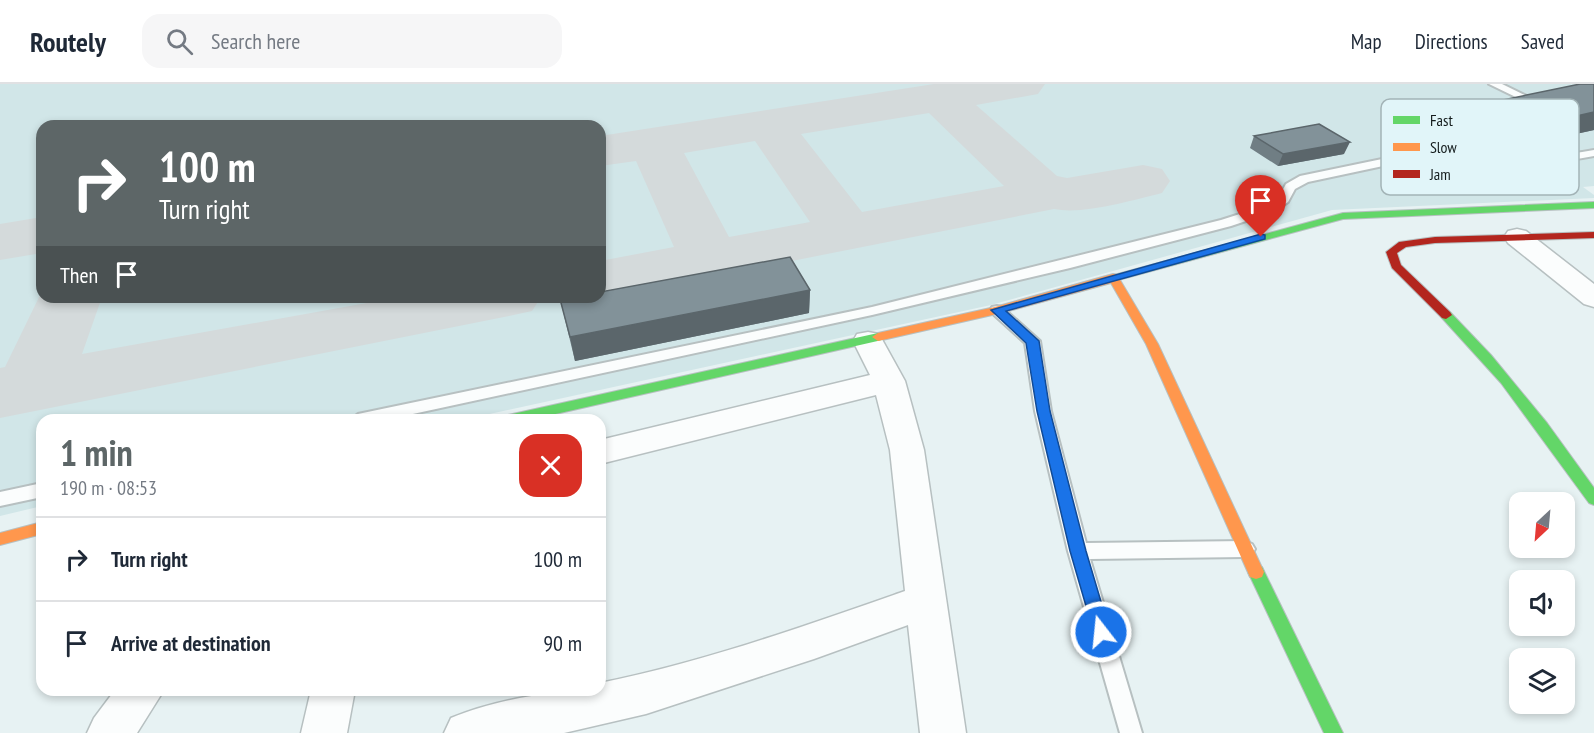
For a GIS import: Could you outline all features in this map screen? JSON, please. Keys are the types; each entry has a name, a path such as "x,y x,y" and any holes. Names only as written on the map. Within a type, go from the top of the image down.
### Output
{"street":[{"path":"535,414 868,341 997,310 1343,216 1594,205"},
{"path":"1594,235 1435,240 1403,244 1391,252 1396,266 1480,348 1531,410 1594,499"},
{"path":"1517,237 1594,298"},
{"path":"1113,277 1152,344 1245,549 1334,733"},
{"path":"868,341 889,381 907,450 943,733"},
{"path":"606,451 889,381"},
{"path":"0,539 36,530"},
{"path":"467,733 646,694 814,641 926,601"},
{"path":"110,733 138,696"},
{"path":"324,733 332,696"}],"lane":[{"path":"1494,84 1536,99"},
{"path":"1579,156 1594,153"},
{"path":"386,414 872,311 1065,265 1226,223 1269,208 1284,199 1290,187 1304,179 1381,163"},
{"path":"997,310 1032,341 1043,411 1078,551 1131,733"},
{"path":"0,499 36,491"},
{"path":"1078,551 1245,549"}],"shaded area":[{"path":"0,84 1594,84 1594,186 1583,187 1594,195 1594,198 1332,210 991,305 490,414 36,414 36,507 0,516"}],"building":[{"path":"1580,84 1594,84 1594,112 1579,115 1579,99 1508,99"},
{"path":"1319,124 1350,142 1283,154 1254,136"},
{"path":"790,257 810,290 570,337 561,303 606,303 606,291"}],"taxiway":[{"path":"606,150 1022,84"},
{"path":"953,95 948,106 1039,189"},
{"path":"781,123 772,129 844,228 854,231"},
{"path":"664,142 656,148 708,254 721,257"},
{"path":"1039,189 1067,195 1143,181"},
{"path":"854,231 1039,196 1039,189"},
{"path":"721,257 854,231"},
{"path":"0,242 36,236"},
{"path":"606,279 721,257"},
{"path":"49,384 37,377 68,303"},
{"path":"49,384 477,303"},
{"path":"0,393 49,384"}],"traffic: fast":[{"path":"1118,277 1343,216 1594,205"},
{"path":"1446,315 1506,380 1594,499"},
{"path":"535,414 878,337"},
{"path":"1256,572 1334,733"}],"traffic: slow":[{"path":"1113,277 1152,344 1256,572"},
{"path":"878,337 997,310 1118,277"},
{"path":"0,539 36,530"}],"traffic: jam":[{"path":"1446,315 1396,266 1391,252 1403,244 1435,240 1594,235"}],"route":[{"path":"1101,632 1043,411 1034,347 1026,333 997,310 1261,237"}]}
